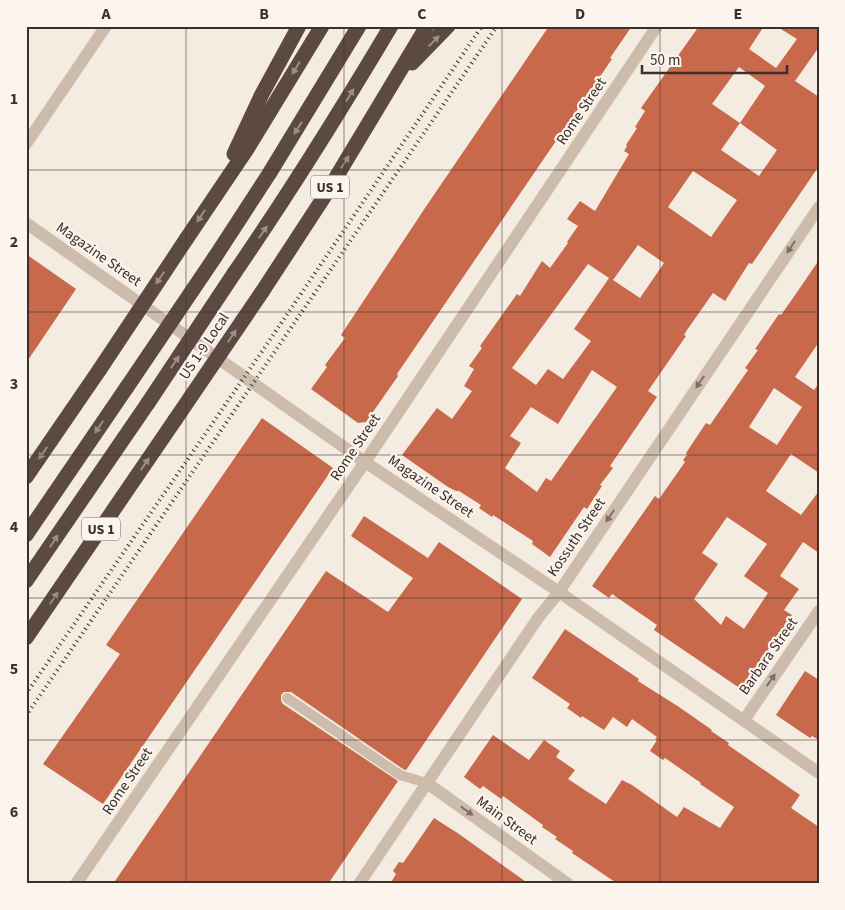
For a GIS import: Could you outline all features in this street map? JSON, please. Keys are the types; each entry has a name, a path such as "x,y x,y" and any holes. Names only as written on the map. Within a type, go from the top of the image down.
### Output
{"highway":[{"path":"215,195 262,94 299,26"},
{"path":"26,477 247,149 322,26"},
{"path":"26,535 215,257 269,174 359,26"},
{"path":"26,582 267,226 391,26"},
{"name":"US 1","path":"395,80 427,26"},
{"path":"395,80 448,26"},
{"name":"US 1-9 Local","path":"26,638 262,292 326,194 395,80"}],"street":[{"path":"26,144 106,26"},
{"name":"Rome Street","path":"76,884 365,462 657,26"},
{"name":"Kossuth Street","path":"358,884 538,618 559,592 819,207"},
{"name":"Magazine Street","path":"26,223 365,462 559,592 819,773"},
{"name":"Barbara Street","path":"744,720 819,611"},
{"name":"Main Street","path":"427,783 568,884"}],"lane":[{"path":"287,698 400,775 427,783"}],"building":[{"path":"549,26 632,26 610,58 612,59 397,374 398,376 366,422 358,423 311,389 327,367 325,365 345,338 341,335"},
{"path":"699,26 764,26 749,49 776,68 797,39 776,26 819,26 819,47 795,81 819,97 819,166 752,264 749,263 725,301 713,293 687,330 684,335 686,336 648,391 657,397 610,466 613,468 600,485 602,486 587,509 584,507 550,557 532,544 533,541 479,508 481,505 459,491 448,487 402,455 437,408 452,419 472,391 464,386 474,369 469,366 482,348 480,346 517,294 520,296 542,261 550,268 568,243 578,226 567,219 580,201 595,211 629,154 624,151 645,111 641,108","holes":["739,67 765,86 740,123 712,104","740,123 777,150 759,176 721,150","693,171 737,200 711,237 668,207","638,245 664,263 640,298 613,280","588,264 609,278 574,329 591,341 563,379 548,369 536,385 512,368","592,370 617,387 551,481 546,478 537,492 505,468 521,443 510,436 531,407 558,424"]},
{"path":"26,254 76,289 26,363"},
{"path":"819,260 819,342 795,377 814,390 819,383 819,473 791,454 766,491 801,515 819,491 819,553 803,542 780,576 799,589 784,610 792,615 741,689 654,630 657,625 612,594 609,598 592,586 655,496 659,499 685,462 683,460 687,455 686,453 706,423 710,425 748,370 745,368 758,350 755,349","holes":["774,388 802,407 777,445 749,427","727,517 767,544 744,576 768,593 744,629 726,616 721,625 694,599 718,564 702,553"]},
{"path":"262,418 333,468 103,804 43,764 120,654 106,645"},
{"path":"364,516 428,558 439,542 522,599 406,770 291,692 284,692 281,695 283,704 398,781 328,884 113,884 326,571 388,612 413,578 351,536"},
{"path":"565,629 639,679 638,681 712,730 729,743 728,745 800,795 791,808 819,827 819,884 618,884 572,853 573,851 555,839 557,837 542,827 543,825 503,796 501,799 483,786 480,789 464,777 493,735 529,760 544,740 560,751 556,757 575,770 568,779 606,804 622,780 677,817 684,807 720,828 734,807 665,758 663,760 650,751 657,737 632,719 627,727 613,717 604,730 567,708 570,704 532,678"},
{"path":"805,671 819,680 819,740 812,736 810,738 776,715"},
{"path":"434,818 529,884 390,884 396,874 393,871 399,862 403,863"}],"railway":[{"path":"26,694 263,350 482,26"},
{"path":"26,716 497,26"}]}
